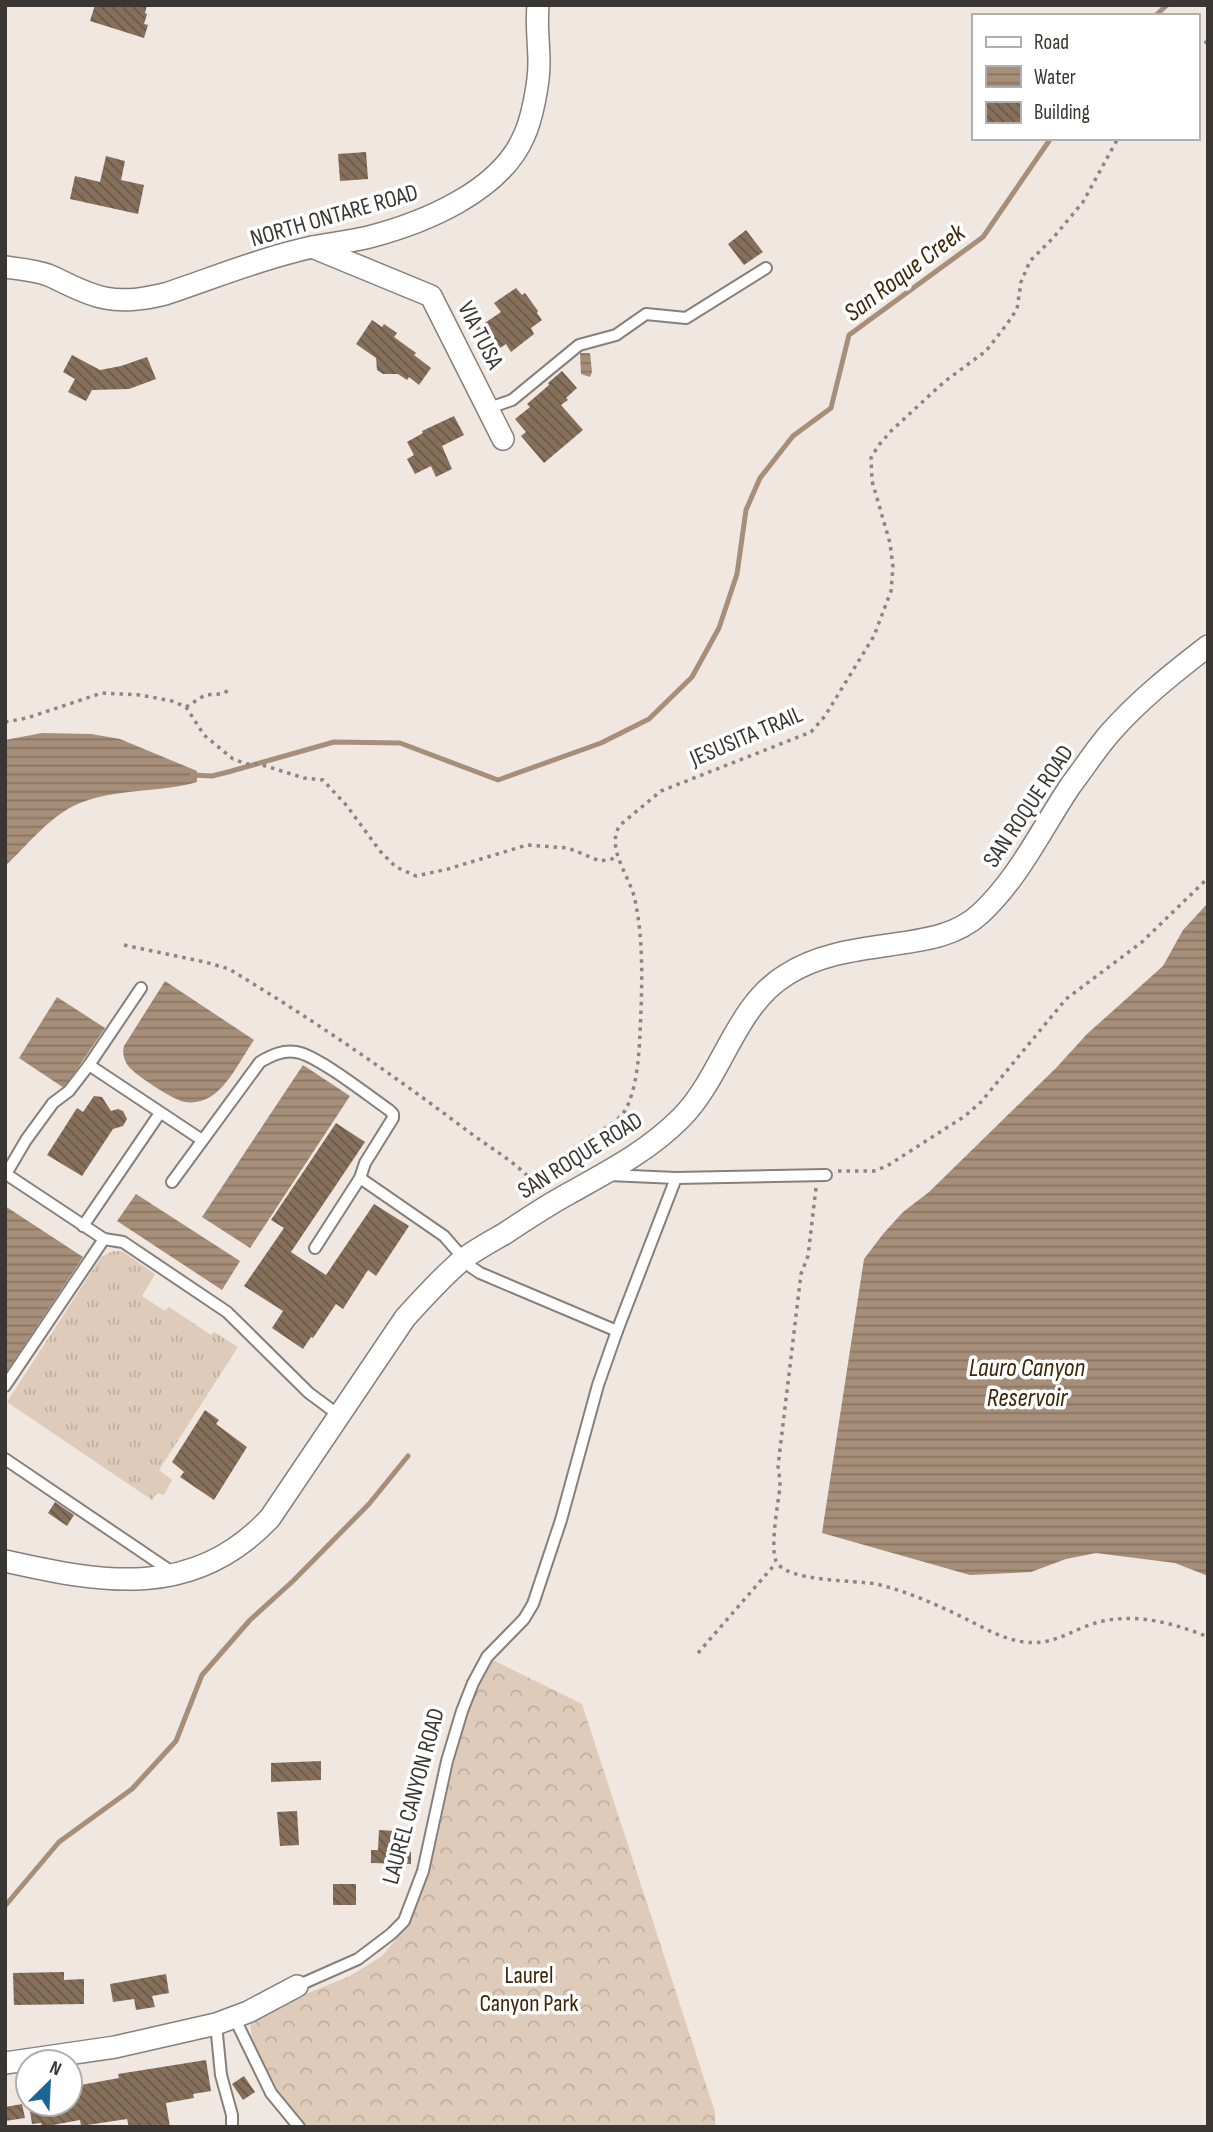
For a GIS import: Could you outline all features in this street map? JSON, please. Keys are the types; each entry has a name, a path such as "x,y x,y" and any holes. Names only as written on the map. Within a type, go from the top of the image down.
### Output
{"street":[{"name":"NORTH ONTARE ROAD","path":"5,267 47,275 104,298 145,299 312,247 397,229 427,217 471,194 492,178 510,158 524,136 537,85 538,5"},
{"name":"VIA TUSA","path":"312,247 431,296 503,439"},
{"name":"SAN ROQUE ROAD","path":"5,1561 70,1575 135,1580 174,1574 205,1564 231,1550 263,1525 405,1318 428,1292 464,1259 569,1194 606,1175 651,1145 700,1096 748,1013 773,983 807,963 826,957 938,937 960,928 979,915 1004,888 1071,786 1109,734 1140,702 1208,646"},
{"name":"LAUREL CANYON ROAD","path":"5,2063 115,2047 225,2020 248,2012 297,1986"}],"lane":[{"path":"489,408 512,400 579,345 616,335 646,314 686,318 766,268"},
{"path":"141,988 89,1065 69,1091 53,1103 6,1174 104,1239 122,1242 226,1312 309,1393 340,1416"},
{"path":"172,1182 260,1062 285,1052 309,1056 393,1114 388,1127 365,1163 360,1178 315,1248"},
{"path":"89,1065 202,1140"},
{"path":"83,1226 160,1113"},
{"path":"606,1175 676,1178 822,1175"},
{"path":"360,1178 444,1236 480,1273 617,1331"},
{"name":"LAUREL CANYON ROAD","path":"297,1986 358,1959 404,1922 423,1871 447,1761 462,1711 487,1657 524,1619 534,1604 561,1520 598,1385 676,1178"},
{"path":"5,1386 104,1239"},
{"path":"5,1459 174,1574"},
{"path":"225,2020 221,2075 232,2115 232,2127"},
{"path":"225,2020 271,2093 299,2127"}],"path":[{"name":"JESUSITA TRAIL","path":"617,855 615,839 620,825 662,791 811,732 825,716 874,636 891,592 893,566 890,543 872,481 871,458 891,431 944,382 986,351 1007,324 1017,309 1021,282 1030,261 1083,202 1117,140"},
{"path":"186,707 205,695 222,694 229,690"},
{"path":"5,722 27,718 103,693 140,695 173,701 186,707 204,736 233,759 304,778 323,780 380,851 396,867 416,876 527,845 568,848 600,861 612,859 617,855 635,899 639,934 641,972 638,1060 627,1108 599,1134 572,1149 562,1163 561,1177 569,1194"},
{"path":"1208,878 1142,942 1066,999 981,1102 965,1116 906,1155 874,1171 845,1170 822,1175 808,1256 801,1274 778,1466 780,1483 774,1549 776,1563 784,1570 806,1576 870,1583 896,1589 926,1599 1002,1637 1024,1642 1043,1643 1064,1638 1086,1626 1139,1618 1162,1622 1208,1637"},
{"path":"124,945 229,969 372,1062 511,1160 533,1181 549,1206"},
{"path":"698,1653 776,1563"}],"green space":[{"path":"113,1251 122,1251 155,1274 142,1296 165,1311 169,1307 211,1335 214,1332 238,1347 159,1470 172,1480 164,1495 157,1493 152,1500 7,1402 101,1257"},
{"name":"Laurel Canyon Park","path":"493,1660 582,1704 715,2112 715,2127 308,2127 278,2092 261,2063 251,2034 251,2020 273,2007 350,1976 382,1956 404,1930 415,1910 432,1863 458,1744 474,1692"}],"water":[{"path":"580,353 590,353 590,377 581,374"},
{"path":"42,733 91,734 120,739 197,771 197,782 109,795 80,803 49,823 5,866 5,740"},
{"name":"Lauro Canyon Reservoir","path":"1208,903 1208,1576 1175,1563 1096,1553 1066,1559 1031,1572 970,1575 822,1533 864,1259 903,1212 929,1192 1056,1068 1087,1034 1163,966 1183,930"},
{"path":"165,981 254,1040 227,1081 213,1095 201,1101 185,1102 164,1092 133,1071 124,1057 124,1046"},
{"path":"57,997 105,1028 64,1088 19,1058"},
{"path":"303,1065 350,1096 250,1248 202,1217"},
{"path":"136,1194 240,1261 222,1290 117,1221"},
{"path":"5,1206 83,1257 5,1374"}],"building":[{"path":"95,5 147,5 144,24 148,25 144,38 90,21"},
{"path":"366,152 368,179 340,181 338,154"},
{"path":"106,156 125,161 121,180 144,185 138,214 70,199 75,176 100,182"},
{"path":"746,230 763,252 744,265 728,244"},
{"path":"516,288 522,295 525,293 542,320 531,328 534,334 511,352 506,344 493,353 476,329 501,312 494,303"},
{"path":"372,320 397,333 394,337 431,368 419,385 409,377 407,380 398,374 383,374 377,370 376,358 356,344"},
{"path":"72,355 100,370 147,357 156,379 129,389 92,390 86,401 68,392 75,379 63,372"},
{"path":"562,371 577,388 561,405 583,430 544,463 521,436 526,432 515,419 530,407 527,404"},
{"path":"454,416 464,435 442,446 452,469 436,477 431,466 415,474 407,459 414,455 407,442 423,433 422,431"},
{"path":"94,1096 102,1097 111,1111 123,1111 127,1119 123,1126 113,1129 82,1176 47,1155 77,1108 83,1112"},
{"path":"336,1123 365,1142 291,1252 326,1275 374,1204 409,1226 376,1276 368,1270 343,1309 336,1304 303,1349 272,1328 283,1311 244,1286 284,1228 271,1220"},
{"path":"205,1410 219,1420 216,1424 247,1447 214,1500 180,1477 184,1472 172,1462"},
{"path":"55,1502 74,1515 67,1526 48,1513"},
{"path":"321,1761 321,1780 271,1782 271,1763"},
{"path":"297,1811 299,1845 280,1846 277,1812"},
{"path":"379,1830 396,1831 396,1851 411,1852 411,1864 371,1863 371,1850 378,1850"},
{"path":"333,1884 356,1884 356,1905 333,1905"},
{"path":"64,1972 64,1980 84,1979 84,2004 14,2005 13,1973"},
{"path":"166,1974 169,1993 152,1996 155,2007 136,2010 134,1999 113,2002 110,1984"},
{"path":"206,2060 211,2091 193,2094 194,2098 166,2103 170,2127 129,2127 127,2119 81,2126 80,2120 42,2127 41,2123 32,2124 31,2118 84,2118 84,2084 119,2078 118,2074"},
{"path":"244,2076 255,2092 243,2100 232,2084"},
{"path":"14,2105 14,2118 25,2118 5,2121 5,2107"}],"waterway":[{"name":"San Roque Creek","path":"1157,14 1167,5"},
{"name":"San Roque Creek","path":"192,775 212,776 334,742 400,743 498,780 601,743 649,719 692,677 719,628 737,574 746,510 760,478 793,436 831,408 849,335 983,237 1050,140"},
{"path":"5,1906 59,1842 132,1789 176,1741 202,1675 250,1620 369,1504 408,1456"}]}
